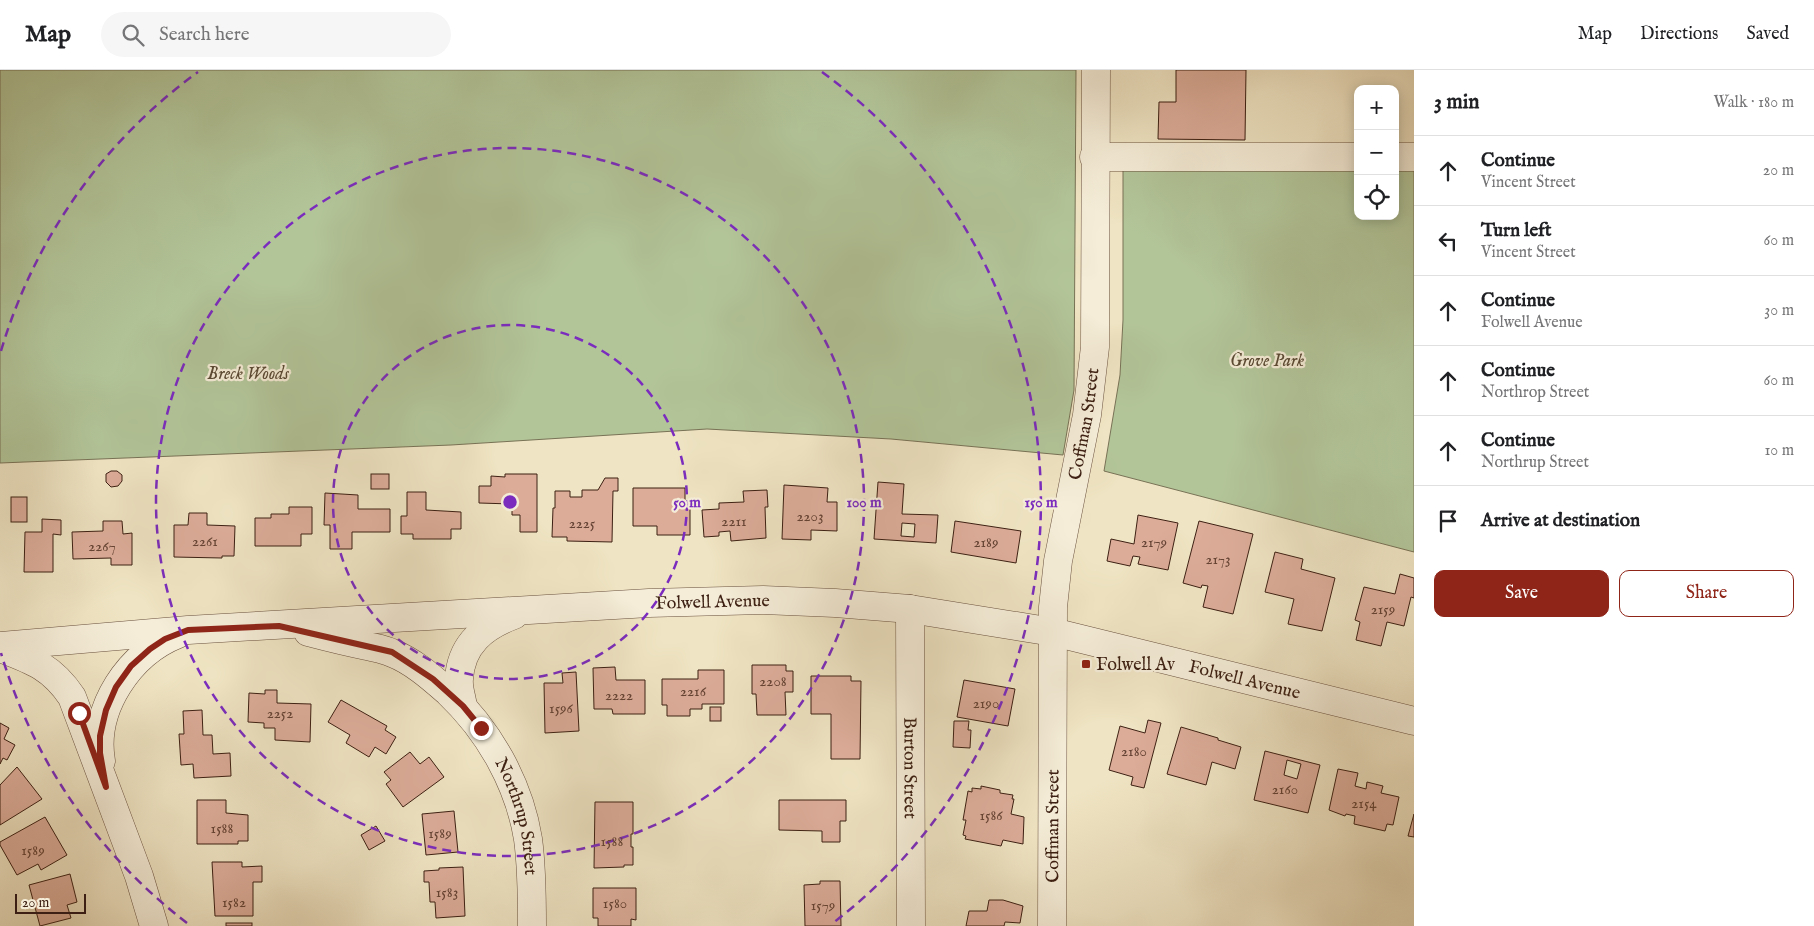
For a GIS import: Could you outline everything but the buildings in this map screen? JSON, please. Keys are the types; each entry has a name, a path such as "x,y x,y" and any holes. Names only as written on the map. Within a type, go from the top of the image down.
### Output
{"street":[{"name":"Coffman Street","path":"1052,926 1053,608 1058,561 1087,415 1095,347 1094,157 1096,70"},
{"path":"1094,157 1354,157"},
{"path":"1399,158 1414,158"},
{"name":"Folwell Avenue","path":"0,647 188,630 279,626 532,609 764,600 835,603 910,609 1053,632 1414,721"},
{"path":"463,706 459,681 461,664 468,648 479,635 497,621 532,609"},
{"name":"Burton Street","path":"910,609 911,926"},
{"name":"Northrup Street","path":"279,626 392,652 433,679 463,706 481,728 500,757 517,797 528,838 532,881 532,926"},
{"path":"106,787 100,753 100,736 106,710 116,687 131,666 150,649 165,639 188,630"},
{"path":"0,647 43,666 63,682 72,697 139,876 154,926"}],"green space":[{"name":"Breck Woods","path":"0,70 1076,70 1074,390 1063,455 891,439 707,429 451,445 0,463"},
{"name":"Grove Park","path":"1123,164 1354,166 1354,220 1399,220 1399,166 1414,166 1414,552 1104,471 1120,375 1123,320"}],"place":[{"name":"Folwell Av","path":"1086,664"}],"route":[{"path":"79,713 106,787 100,753 100,736 106,710 116,687 131,666 165,639 188,630 279,626 392,652 433,679 463,706 481,728"}]}
